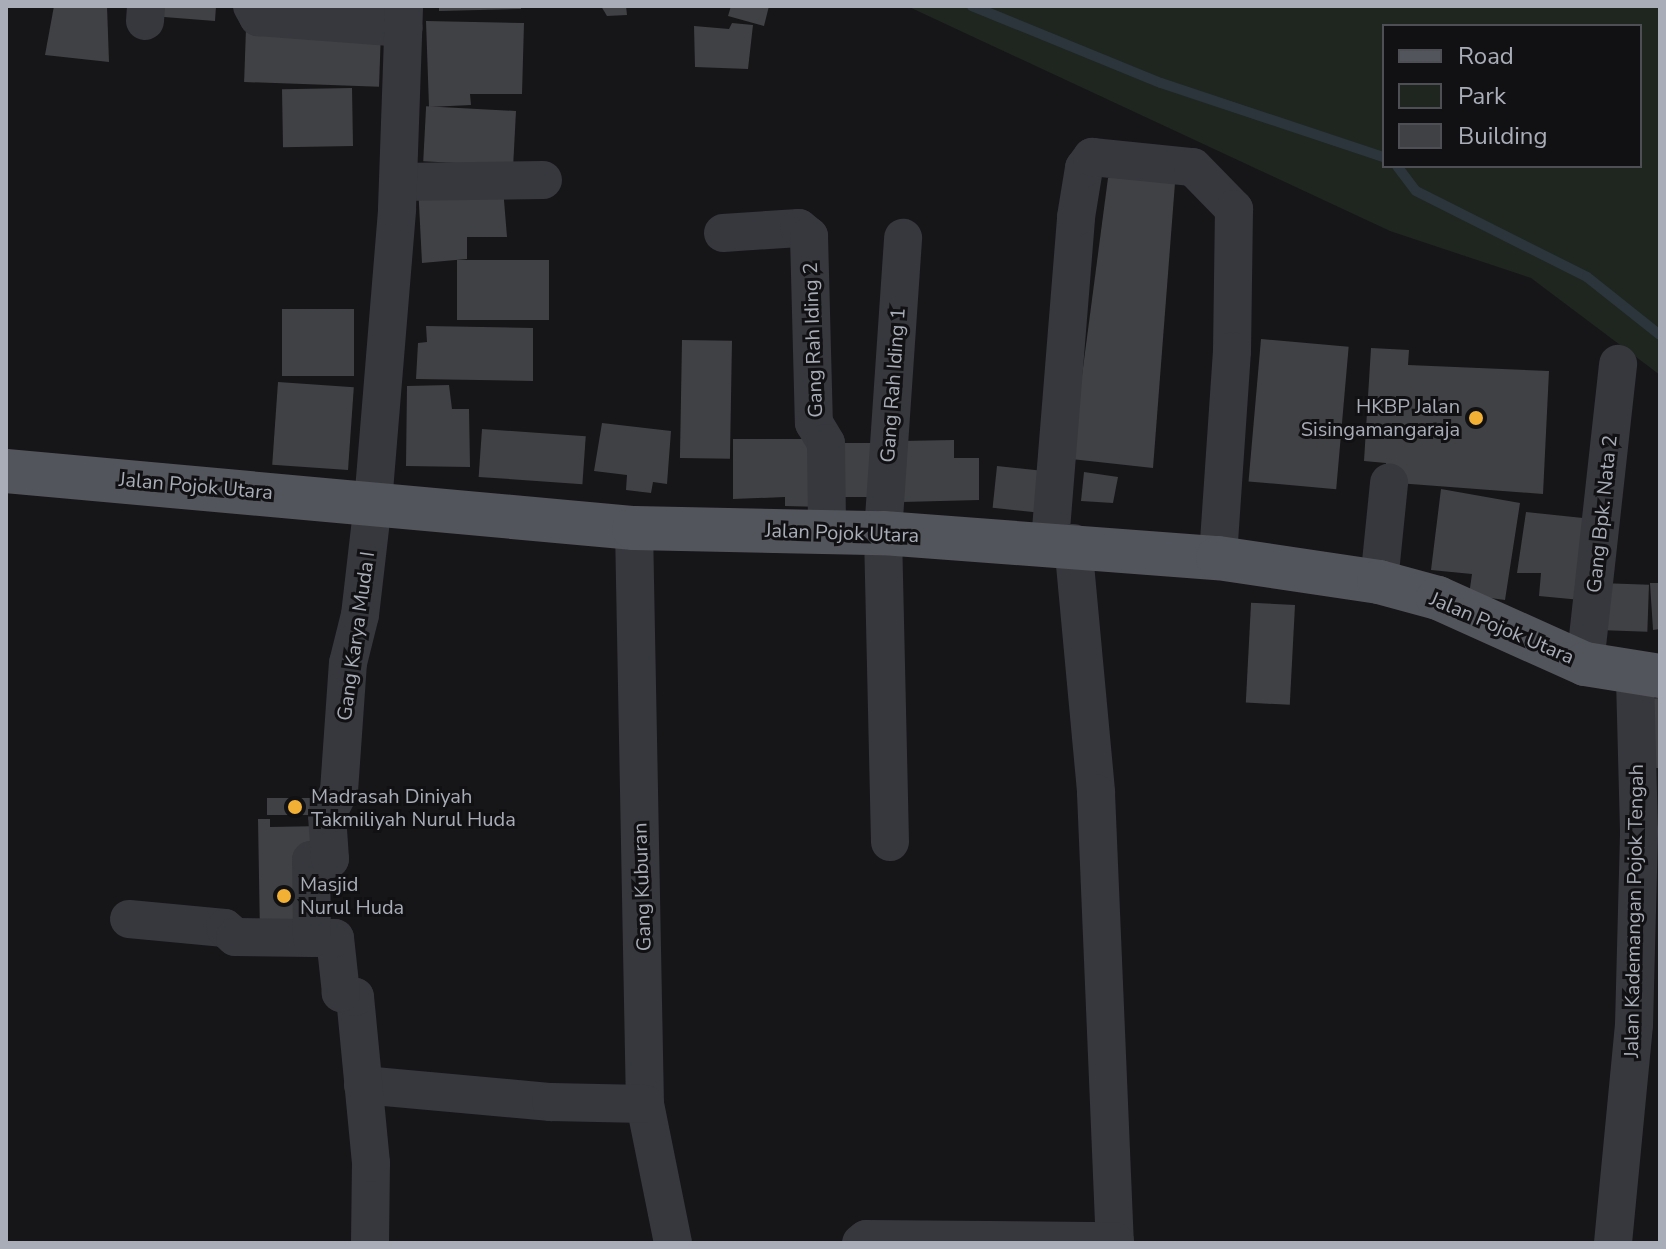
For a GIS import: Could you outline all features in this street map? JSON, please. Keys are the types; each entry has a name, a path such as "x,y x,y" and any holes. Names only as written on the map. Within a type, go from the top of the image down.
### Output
{"main road":[{"name":"Jalan Pojok Utara","path":"6,471 634,528 883,533 1062,543 1218,558 1379,582 1438,598 1585,664 1647,674"}],"street":[{"path":"252,6 258,17 404,17 398,182 373,503"},
{"path":"861,1243 866,1239 978,1243 1115,1242 1096,793 1062,543 1076,217 1084,168 1092,157 1193,167 1234,209 1232,351 1218,558"},
{"path":"398,182 543,180"},
{"name":"Gang Rah Iding 2","path":"723,233 799,228 809,236 814,423 826,443 827,531"},
{"name":"Gang Rah Iding 1","path":"890,842 883,533 903,238"},
{"name":"Gang Bpk. Nata 2","path":"1585,664 1618,364"},
{"path":"1379,582 1389,483"},
{"name":"Gang Karya Muda I","path":"312,938 311,860 330,859 327,815 339,791 348,663 360,615 373,503"},
{"name":"Gang Kuburan","path":"634,528 645,1104 673,1243"},
{"name":"Jalan Kademangan Pojok Tengah","path":"1613,1243 1634,1025 1647,674"},
{"path":"129,919 225,928 235,937 335,938 341,993 355,997 371,1163 370,1243"},
{"path":"363,1085 551,1102 645,1104"}],"green space":[{"path":"907,6 1660,6 1660,375 1531,278 1390,231"}],"building":[{"path":"54,6 107,6 109,62 45,55"},
{"path":"164,6 216,6 215,21 164,17"},
{"path":"439,6 521,6 521,9 439,11"},
{"path":"601,6 626,6 627,15 607,16"},
{"path":"731,6 769,6 764,26 728,16"},
{"path":"426,21 524,23 522,94 470,94 471,105 429,107"},
{"path":"732,23 753,25 748,69 695,67 694,26 729,29"},
{"path":"246,28 381,33 379,87 244,82"},
{"path":"352,88 353,146 283,147 282,89"},
{"path":"426,106 516,111 513,166 423,161"},
{"path":"1176,170 1153,468 1071,459 1108,178"},
{"path":"418,185 503,188 507,237 467,237 467,259 422,263"},
{"path":"457,260 549,260 549,320 457,320"},
{"path":"282,309 354,309 354,376 282,376"},
{"path":"426,326 533,328 533,381 416,379 418,343 427,342"},
{"path":"1261,339 1349,347 1336,489 1249,481"},
{"path":"682,340 732,341 730,459 680,458"},
{"name":"HKBP Jalan Sisingamangaraja","path":"1371,348 1409,350 1408,365 1549,371 1543,494 1384,482 1386,463 1364,461"},
{"path":"278,382 354,387 348,470 272,465"},
{"path":"449,385 452,409 469,409 470,467 406,466 407,386"},
{"path":"602,423 671,431 667,484 653,482 651,493 626,490 627,475 594,471"},
{"path":"482,429 586,436 582,484 479,477"},
{"path":"733,439 822,439 823,507 785,506 785,497 733,499"},
{"path":"954,440 954,458 979,458 979,500 902,502 900,441"},
{"path":"831,443 884,443 884,497 831,497"},
{"path":"997,466 1047,471 1042,513 993,508"},
{"path":"1084,472 1118,477 1113,503 1081,501"},
{"path":"1441,489 1520,503 1505,600 1469,595 1472,574 1431,570"},
{"path":"1526,512 1583,518 1581,600 1539,596 1541,573 1517,573"},
{"path":"1600,583 1649,585 1647,632 1598,630"},
{"path":"1650,583 1660,583 1660,629 1653,630"},
{"path":"1251,603 1295,605 1290,705 1246,703"},
{"path":"1660,698 1660,768 1650,768 1646,699"},
{"name":"Madrasah Diniyah Takmiliyah Nurul Huda","path":"267,798 322,798 322,815 267,815"},
{"name":"Masjid Nurul Huda","path":"258,819 270,819 270,827 324,826 309,935 260,936"}],"waterway":[{"path":"972,6 1161,83 1382,156"},
{"path":"1399,168 1416,191 1587,277 1660,335"}],"place":[{"name":"HKBP Jalan Sisingamangaraja","path":"1476,418"},
{"name":"Madrasah Diniyah Takmiliyah Nurul Huda","path":"295,807"},
{"name":"Masjid Nurul Huda","path":"284,896"}]}
